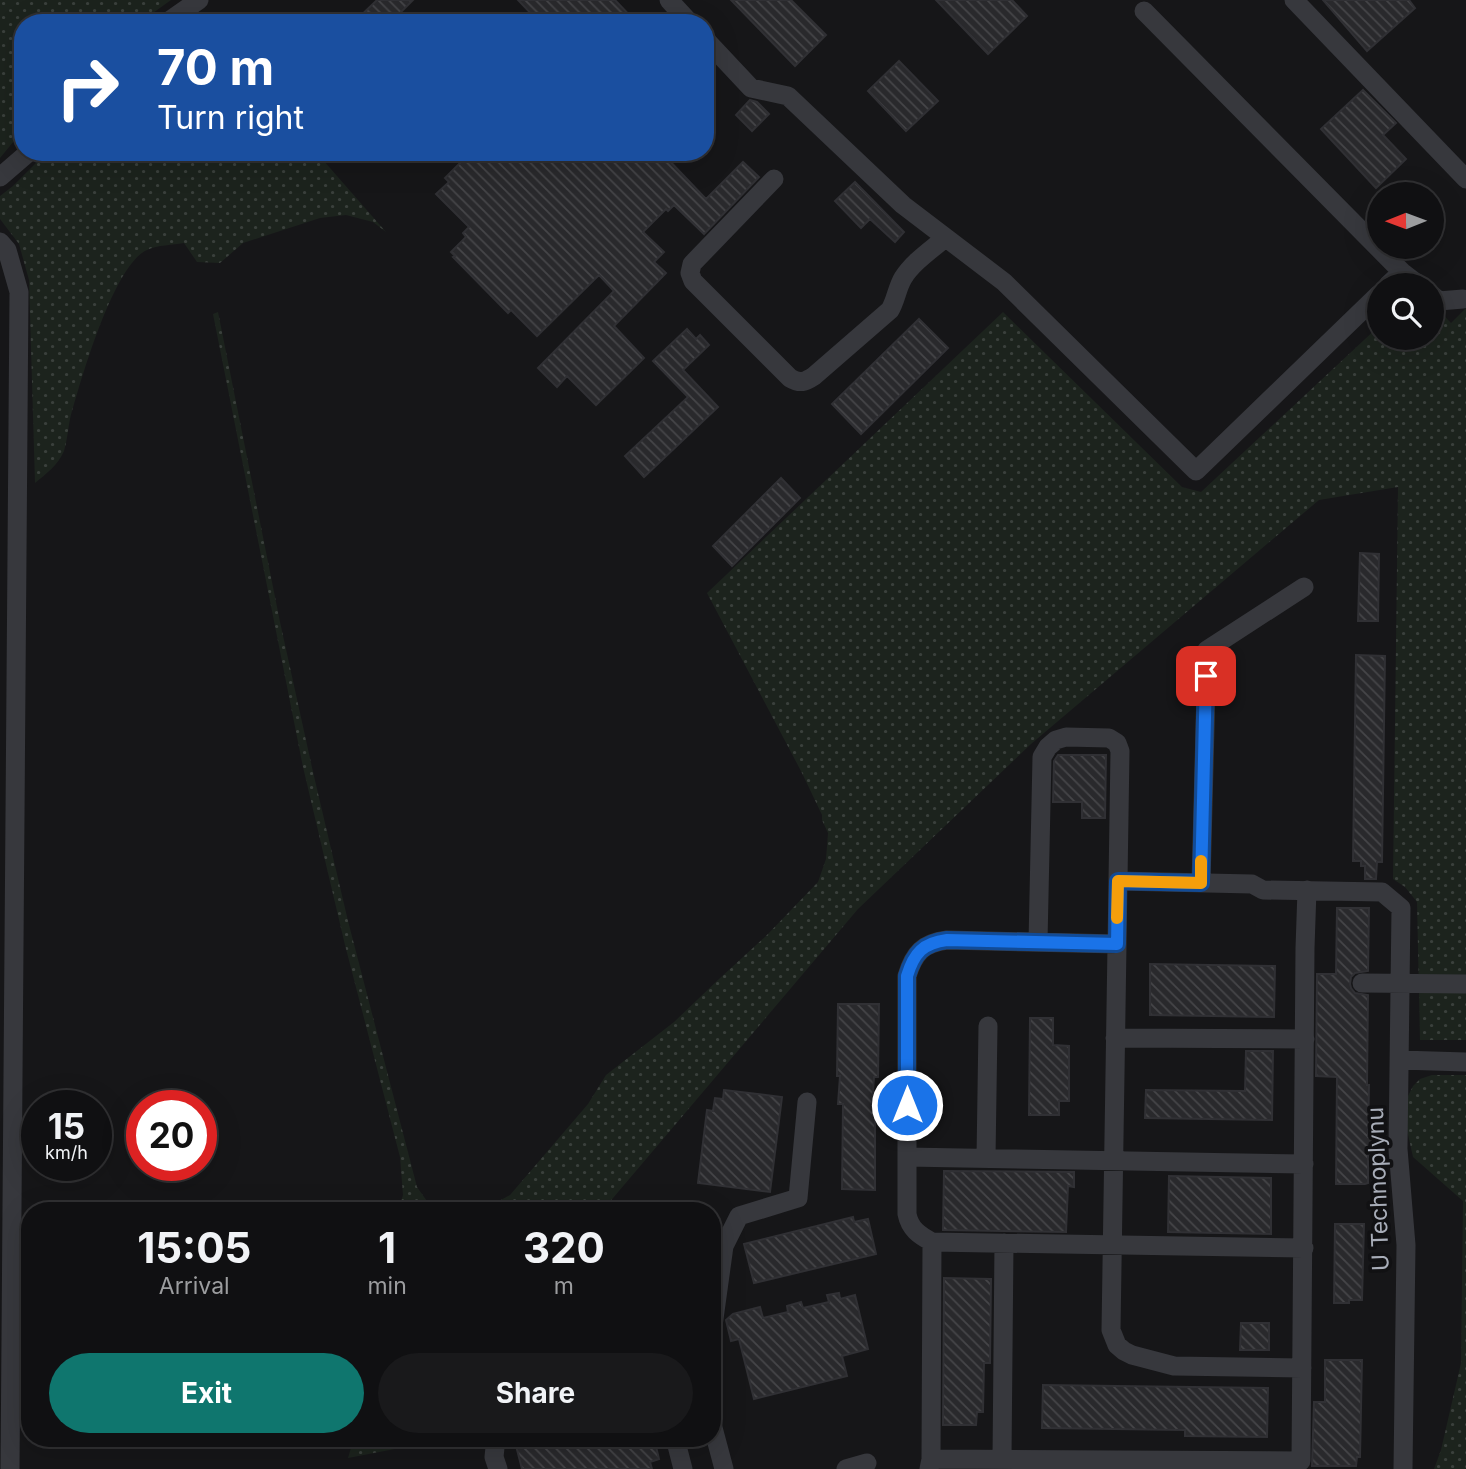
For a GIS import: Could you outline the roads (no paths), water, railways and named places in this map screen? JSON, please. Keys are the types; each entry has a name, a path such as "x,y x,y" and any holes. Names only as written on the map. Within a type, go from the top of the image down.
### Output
{"street":[{"path":"179,14 199,0"},
{"path":"669,0 682,14"},
{"path":"1294,0 1466,179"},
{"path":"1144,11 1389,273"},
{"path":"714,49 751,88 788,96 903,205 1004,282 1196,471 1367,306"},
{"path":"0,177 19,161"},
{"path":"774,179 692,264 690,272 693,281 797,383 805,382 814,376 890,310 901,281 909,270 945,238"},
{"path":"0,242 7,250 19,292 10,1469"},
{"path":"1444,301 1463,299"},
{"path":"1201,883 1207,650 1304,587"},
{"path":"1038,942 1042,757 1056,740 1066,737 1109,738 1117,743 1120,751 1111,1331 1117,1345 1124,1351 1174,1366 1302,1368"},
{"path":"932,1242 930,1464 1002,1459 1301,1461 1307,890 1263,890 1252,884 1118,881"},
{"name":"U Technoplynu","path":"1307,890 1382,892 1401,908 1398,1149 1406,1245 1403,1469"},
{"path":"1117,944 947,940 932,942 912,961 907,976 908,1221 915,1232 932,1242 1304,1248"},
{"path":"1362,983 1466,984"},
{"path":"986,1158 988,1026"},
{"path":"1115,1038 1305,1039"},
{"path":"1400,1060 1466,1062"},
{"path":"721,1268 724,1246 739,1216 798,1198 807,1102"},
{"path":"907,1157 1304,1164"},
{"path":"1002,1459 1004,1243"},
{"path":"495,1447 494,1457 498,1469"},
{"path":"677,1447 683,1469"},
{"path":"718,1447 724,1469"},
{"path":"846,1469 867,1463"}]}
